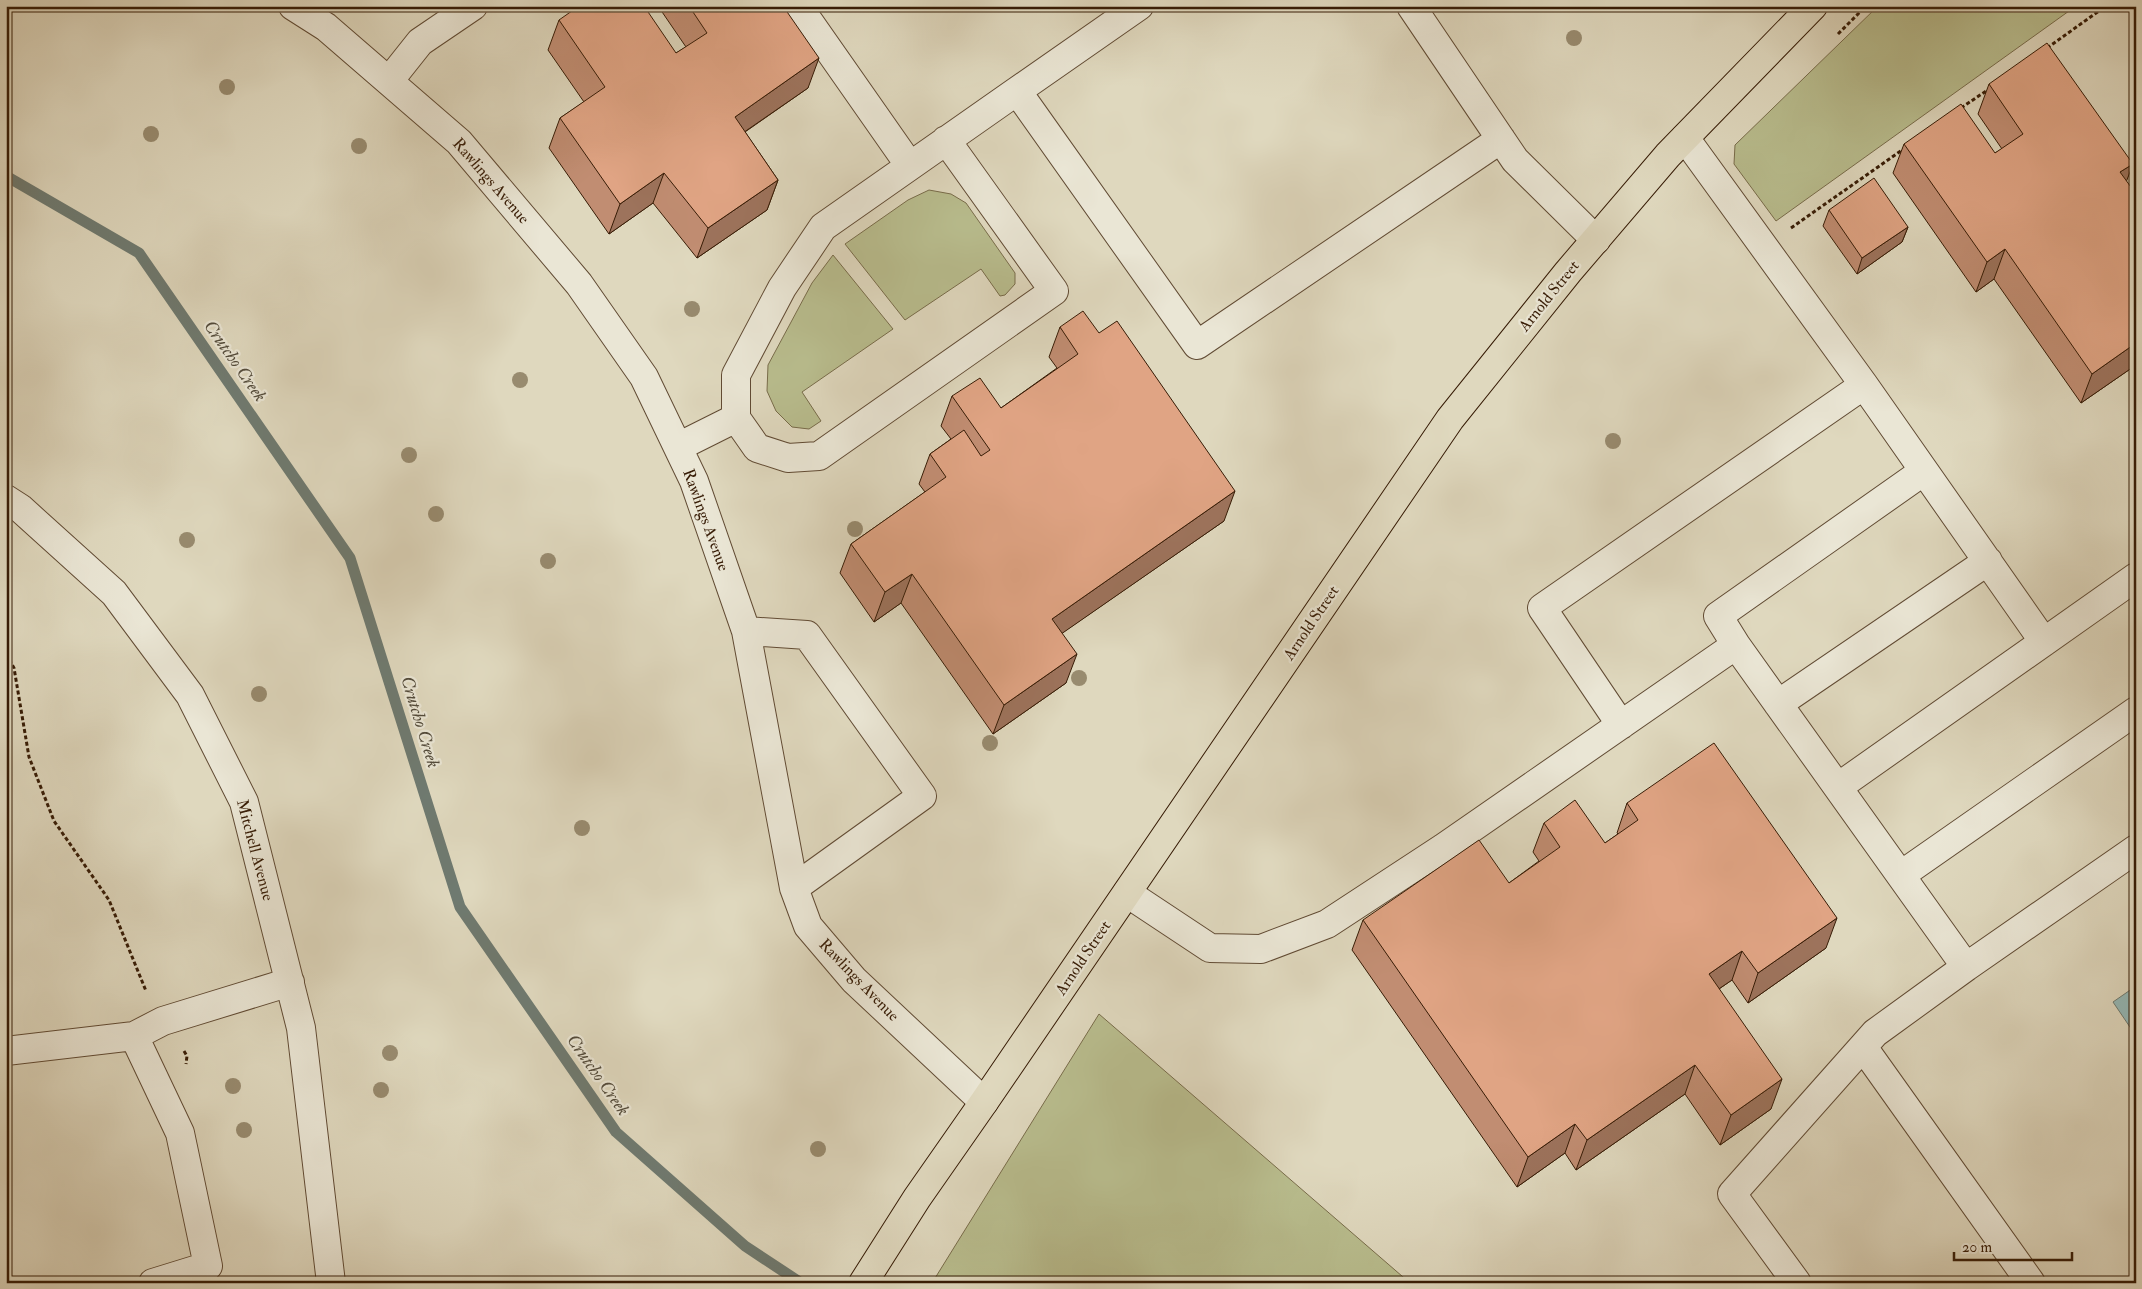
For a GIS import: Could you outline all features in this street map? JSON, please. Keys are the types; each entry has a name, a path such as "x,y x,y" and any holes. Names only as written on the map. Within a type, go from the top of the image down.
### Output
{"main road":[{"name":"Arnold Street","path":"863,1283 917,1198 1450,419 1596,240 1685,138 1814,6"}],"street":[{"name":"Rawlings Avenue","path":"293,6 326,27 459,142 579,284 644,377 694,481 746,631 794,888 808,926 854,980 984,1102"},
{"path":"389,81 420,42 473,6"},
{"path":"798,6 910,166"},
{"path":"946,140 1054,291 819,456 788,458 757,448 736,418 736,375 782,288 823,227 946,140 1139,6"},
{"path":"1411,6 1515,160 1596,240"},
{"path":"1017,91 1197,344 1501,139"},
{"path":"1685,138 1864,385 2044,642"},
{"path":"1621,725 1542,608 1864,385"},
{"path":"678,447 736,418"},
{"path":"1924,471 1718,616 1736,645 1966,967"},
{"name":"Mitchell Avenue","path":"6,498 20,508 114,593 190,695 244,802 301,1028 331,1283"},
{"path":"1778,704 1988,561"},
{"path":"1838,787 2136,577"},
{"path":"746,631 807,635 922,796 794,888"},
{"path":"1127,893 1210,948 1261,949 1327,924 1443,848 1736,645"},
{"path":"1901,875 2136,711"},
{"path":"1797,1283 1732,1194 1875,1033 1966,967 2136,849"},
{"path":"6,1051 134,1036 163,1022 290,982"},
{"path":"134,1036 180,1132 208,1266 153,1283"},
{"path":"1863,1047 2031,1283"}],"path":[{"path":"1832,39 1866,6"},
{"path":"2040,52 2106,6"},
{"path":"1959,109 1992,86"},
{"path":"1764,247 1910,144"},
{"path":"6,654 14,668 30,756 54,821 109,900 153,1008 187,1056 186,1072"}],"green space":[{"path":"1878,6 2076,6 1776,221 1734,164 1735,145"},
{"path":"929,190 951,194 966,203 1015,273 1015,284 1005,295 1000,296 981,269 905,320 845,244 908,200"},
{"path":"833,255 893,329 802,392 821,421 809,429 792,427 776,411 767,391 768,365 812,283"},
{"path":"1099,1014 1410,1283 932,1283"}],"water":[{"path":"2136,986 2136,1036 2113,1002"}],"building":[{"path":"579,6 644,6 676,53 707,33 689,6 783,6 819,58 735,117 778,180 708,228 664,173 620,204 560,118 605,87 559,20"},
{"path":"2047,43 2133,164 2120,172 2136,194 2136,343 2092,374 2005,249 1987,262 1904,144 1961,104 1995,153 2023,134 1989,84"},
{"path":"1874,178 1908,227 1862,258 1829,210"},
{"path":"1083,311 1099,333 1117,321 1235,491 1052,619 1077,654 1004,705 912,574 885,592 851,544 946,477 930,454 964,430 981,456 990,450 952,396 980,378 1001,408 1078,354 1060,327"},
{"path":"1714,743 1837,918 1758,973 1742,951 1709,974 1782,1079 1731,1115 1695,1065 1587,1140 1575,1124 1528,1157 1363,920 1479,840 1509,883 1560,847 1544,823 1575,800 1605,843 1638,820 1627,803"}],"waterway":[{"name":"Crutcho Creek","path":"6,176 139,253 350,558 460,907 616,1132 745,1246 801,1283"}]}
